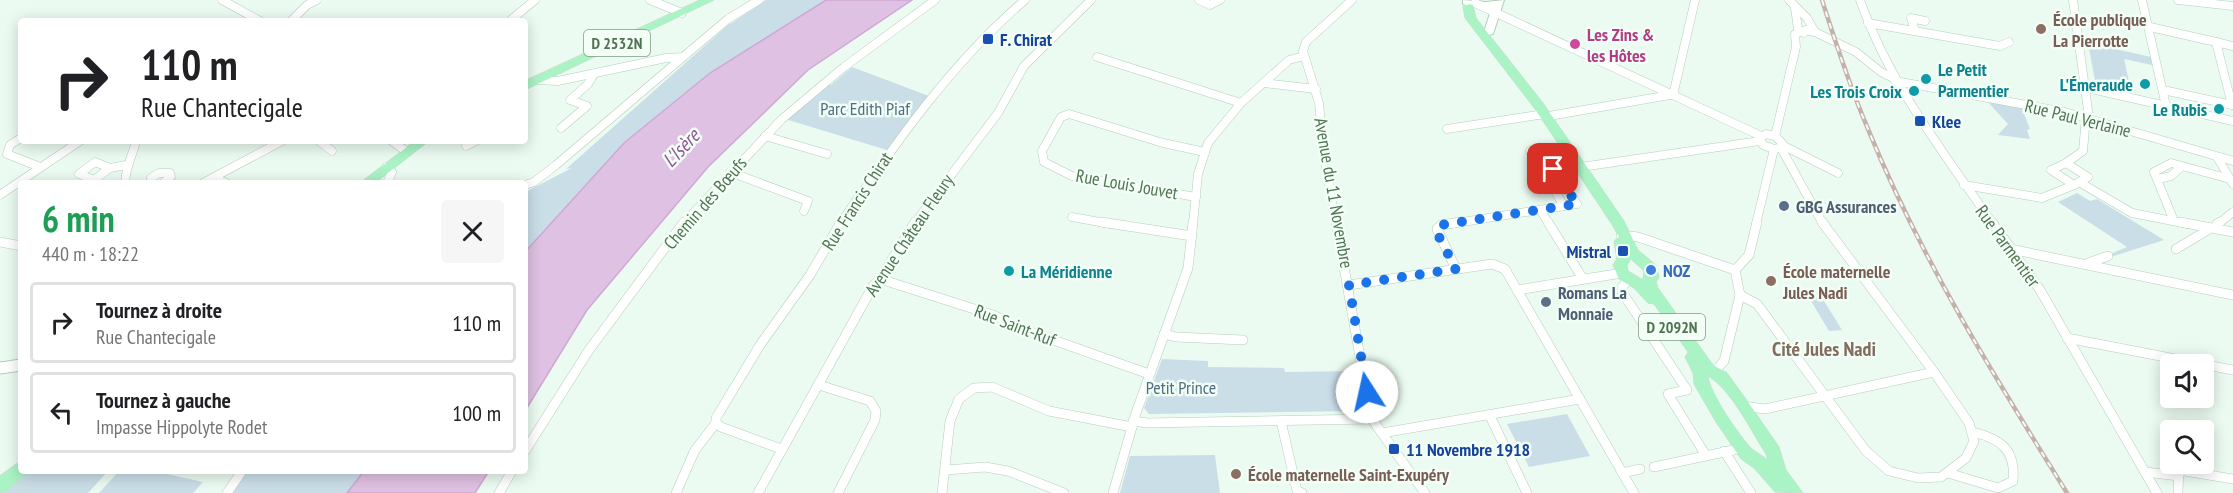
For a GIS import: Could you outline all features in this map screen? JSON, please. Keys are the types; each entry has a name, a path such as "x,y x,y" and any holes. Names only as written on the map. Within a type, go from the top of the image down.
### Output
{"main road":[{"name":"D 2532N","path":"528,85 709,0"},
{"path":"1469,2 1497,5 1488,34"},
{"name":"D 2092N","path":"1469,2 1471,18 1482,33 1488,34 1622,235 1633,273 1675,331 1711,370"},
{"path":"370,180 419,144"},
{"path":"1766,461 1773,452 1743,406 1711,370 1701,384 1706,394 1743,448 1766,461 1795,493"},
{"path":"1766,461 1786,493"},
{"path":"0,486 18,471"}],"street":[{"path":"222,0 255,18"},
{"path":"294,18 307,5 317,0"},
{"path":"514,18 535,0"},
{"path":"650,0 682,13"},
{"path":"528,184 556,165 728,19 759,0"},
{"name":"Chemin des Bœufs","path":"528,446 589,350 676,231 765,136 844,67 935,0"},
{"name":"Rue Francis Chirat","path":"676,493 695,450 716,423 716,418 760,345 810,275 835,231 897,141 963,60 1025,0"},
{"name":"Avenue Château Fleury","path":"758,493 873,286 880,279 923,210 998,113 1024,66 1091,0"},
{"path":"1199,0 1210,5 1220,0"},
{"path":"1447,129 1666,97 1674,91 1695,0"},
{"path":"1789,0 1802,14 1807,33"},
{"name":"Rue Parmentier","path":"1860,0 1868,23 1904,96 2040,290 2157,493"},
{"path":"2073,0 2086,88 2087,118 2083,151 2051,170 2132,213 2233,232"},
{"path":"2142,0 2150,27 2166,106"},
{"path":"2178,0 2233,6"},
{"path":"1113,493 1132,424 1188,268 1199,170 1204,152 1211,139 1241,103 1289,60 1304,56 1306,42 1348,1"},
{"path":"1497,5 1670,94 1789,160 1820,220 1934,372 1973,432 1974,441 1966,458 1941,477 1918,478 1889,471 1866,451 1757,303 1740,295"},
{"path":"1795,7 1807,33 1829,39 1856,52 1874,66 1893,76"},
{"path":"1916,31 1911,18 1925,21"},
{"path":"1868,23 2000,45 2009,42"},
{"path":"2150,27 2233,46"},
{"path":"1775,136 1796,47 1807,33"},
{"path":"2163,90 2232,105 2216,42"},
{"name":"Avenue du 11 Novembre","path":"1304,56 1316,89 1328,176 1372,419 1425,493"},
{"path":"538,80 549,82 666,58 683,57"},
{"path":"1097,57 1241,103"},
{"path":"561,128 587,106 570,100 588,84 594,74"},
{"name":"Rue Paul Verlaine","path":"1893,76 1920,86 2087,118 2233,161"},
{"path":"1264,82 1316,89"},
{"path":"1904,96 1920,86"},
{"path":"2086,88 2233,121"},
{"name":"Rue Louis Jouvet","path":"1196,197 1072,176 1044,162 1042,151 1061,117 1069,114 1163,143 1204,152"},
{"path":"1735,270 1749,255 1771,149 1769,134 1781,141 1771,149"},
{"path":"765,136 827,154"},
{"path":"18,140 10,145 7,154 40,168"},
{"path":"22,180 76,144"},
{"path":"125,180 126,165 135,144"},
{"path":"209,180 276,144"},
{"path":"323,144 332,151"},
{"path":"396,144 407,152"},
{"path":"466,146 470,144"},
{"path":"1771,149 1779,156 1789,160"},
{"path":"1578,168 1771,149 1838,173"},
{"path":"1456,269 1438,235 1437,229 1441,225 1577,204 1542,151 1530,151 1564,206"},
{"path":"2217,157 2232,182"},
{"path":"1964,184 2042,198 2088,177 2066,163"},
{"path":"110,168 126,165"},
{"path":"386,167 392,172 388,180"},
{"path":"2174,221 2158,179 2179,171 2181,167 2232,182"},
{"path":"151,180 156,174 166,171 171,177 167,180"},
{"path":"730,172 808,201 804,211"},
{"path":"213,178 219,180"},
{"path":"0,195 18,183"},
{"path":"1813,207 1879,209"},
{"path":"1541,211 1583,279"},
{"path":"2176,249 2215,229 2217,224 2233,212"},
{"path":"1072,216 1115,225 1131,224 1192,236"},
{"path":"1622,235 1735,270"},
{"path":"0,242 18,245"},
{"path":"2010,249 2087,263 2233,295"},
{"path":"2087,263 2108,256"},
{"path":"1349,285 1492,264 1504,269 1634,493"},
{"path":"1711,370 1724,361 1740,295 1735,270"},
{"path":"1517,290 1633,273"},
{"path":"1633,273 1622,287 1622,292 1687,390 1668,394 1705,454"},
{"name":"Rue Saint-Ruf","path":"880,279 993,315 1017,327 1149,374"},
{"path":"1164,334 1176,337 1243,340"},
{"path":"2067,338 2233,370"},
{"path":"0,368 18,365"},
{"path":"1743,406 1766,409 1934,372"},
{"path":"819,385 870,401 876,411 875,420 842,492"},
{"path":"942,493 946,470 947,437 952,415 960,397 974,388 990,386 1034,406 1064,416 1132,424 1372,419"},
{"path":"1382,433 1580,399"},
{"path":"1753,421 1766,409"},
{"path":"1490,416 1527,493"},
{"path":"1281,421 1297,491 1302,493"},
{"path":"716,423 781,449"},
{"path":"1948,473 1998,488 2013,481 2016,468 2008,449 1989,435 1973,432"},
{"path":"1654,467 1705,454 1743,448"},
{"path":"1724,451 1751,493"},
{"path":"946,470 985,466 1008,471 1064,493"},
{"path":"1623,473 1640,469"},
{"path":"2145,472 2160,471"},
{"path":"227,493 240,474"},
{"path":"499,493 510,474"},
{"path":"2178,493 2179,474"},
{"path":"2203,474 2233,479"}],"green space":[{"path":"766,0 828,0 624,143 528,249 529,190 572,168 566,169 727,26"},
{"path":"2088,43 2151,57 2152,65 2124,59 2132,95 2096,86"},
{"name":"Parc Edith Piaf","path":"852,67 929,96 887,150 785,119 827,83 831,85"},
{"path":"1986,100 2021,106 2030,129 2027,130 2030,139 1998,135 2008,124"},
{"path":"2077,193 2090,201 2097,199 2164,240 2111,257 2110,254 2127,247 2058,202"},
{"path":"1819,293 1842,330 1829,331 1807,294"},
{"name":"Petit Prince","path":"1162,359 1208,361 1208,367 1284,368 1285,372 1355,371 1362,411 1149,414 1144,408"},
{"path":"1567,414 1590,456 1529,467 1507,424"},
{"path":"1215,455 1220,493 1120,493 1130,456"},
{"path":"22,474 105,474 88,493 0,493"},
{"path":"116,474 167,474 203,482 193,493 99,493"},
{"path":"240,474 362,474 347,493 227,493"}],"water":[{"name":"L'Isère","path":"826,0 912,0 808,70 708,167 587,310 528,406 528,249 624,143 710,73"},
{"path":"362,474 487,474 475,493 347,493"}],"railway":[{"path":"1822,0 1861,113 1888,177 1960,315 2012,405 2067,493"}],"place":[{"name":"École publique La Pierrotte","path":"2041,29"},
{"name":"F. Chirat","path":"988,39"},
{"name":"Les Zins & les Hôtes","path":"1575,44"},
{"name":"Le Petit Parmentier","path":"1926,79"},
{"name":"L'Émeraude","path":"2145,84"},
{"name":"Les Trois Croix","path":"1914,91"},
{"name":"Le Rubis","path":"2219,109"},
{"name":"Klee","path":"1920,121"},
{"name":"GBG Assurances","path":"1784,206"},
{"name":"Mistral","path":"1623,251"},
{"name":"NOZ","path":"1651,270"},
{"name":"La Méridienne","path":"1009,271"},
{"name":"École maternelle Jules Nadi","path":"1771,281"},
{"name":"Romans La Monnaie","path":"1546,302"},
{"name":"11 Novembre 1918","path":"1394,449"},
{"name":"École maternelle Saint-Exupéry","path":"1236,474"}],"district":[{"name":"Cité Jules Nadi","path":"1824,349"}],"route":[{"path":"1367,392 1349,285 1456,269 1438,235 1437,229 1441,225 1577,204 1553,169"}]}
